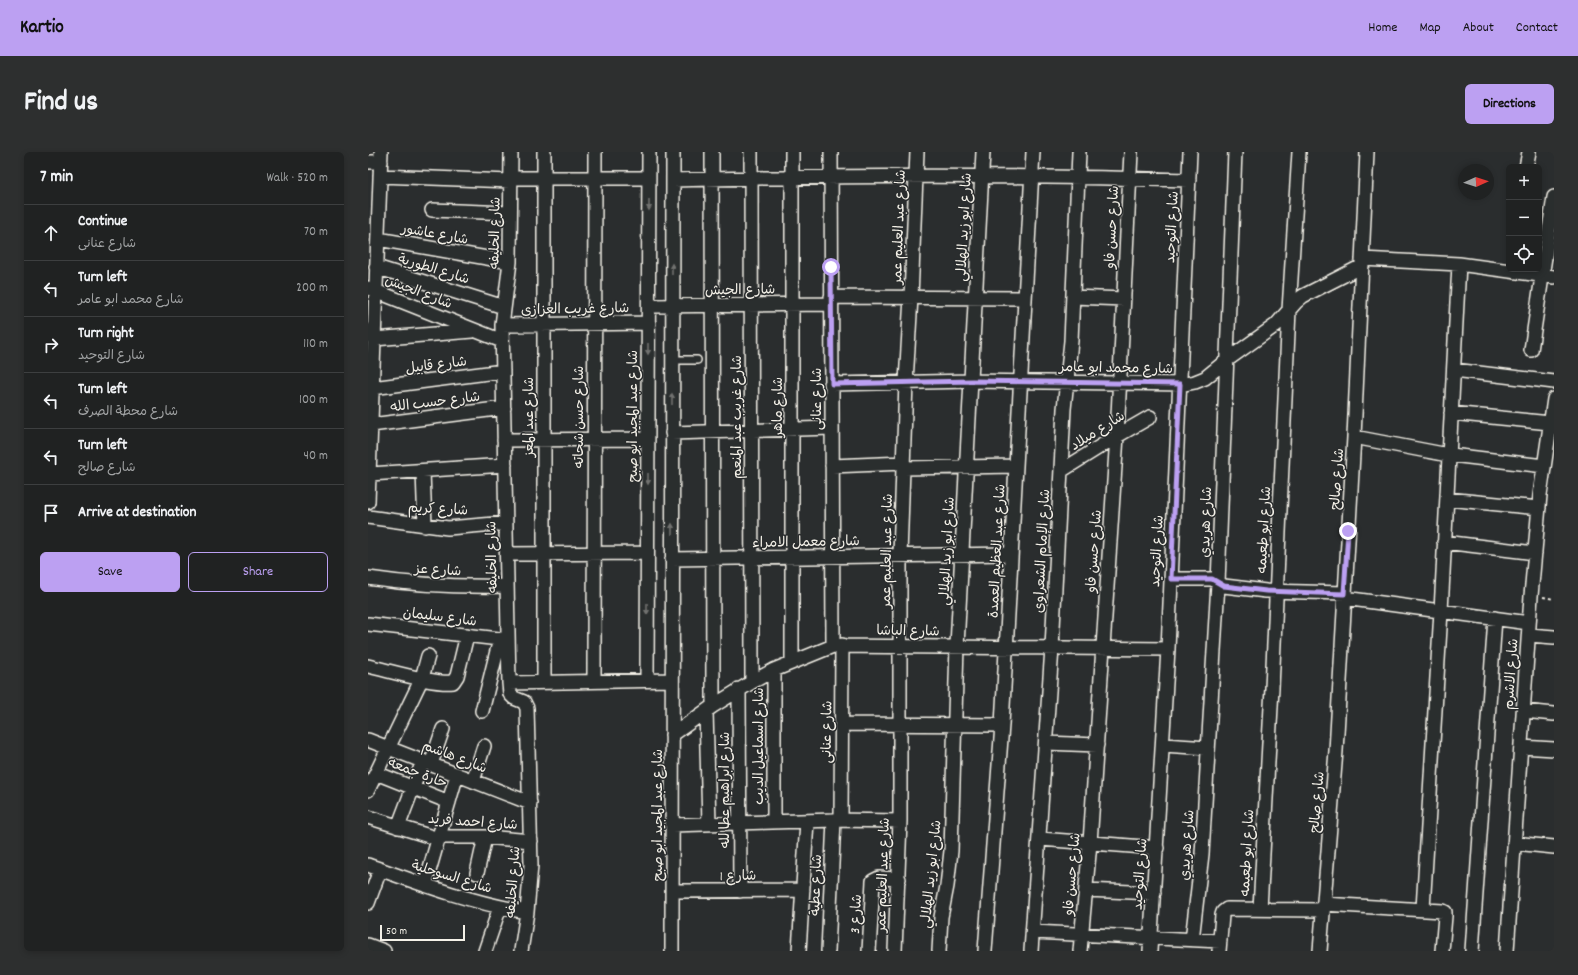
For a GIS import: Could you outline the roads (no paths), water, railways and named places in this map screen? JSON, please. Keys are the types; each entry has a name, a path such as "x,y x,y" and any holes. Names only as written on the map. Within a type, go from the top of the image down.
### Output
{"street":[{"name":"شارع الخليفه","path":"511,152 510,262 502,325 507,586 504,640 510,694 514,698 524,702 526,708 531,865 527,912 521,951"},
{"name":"شارع عبد المعز","path":"544,152 544,682"},
{"name":"شارع حسن شحاته","path":"594,681 595,152"},
{"name":"شارع عبد المجيد ابو صبح","path":"647,680 649,152"},
{"name":"شارع عبد المجيد ابو صبح","path":"672,152 672,951"},
{"path":"709,824 713,558 712,152"},
{"name":"شارع غريب عبد المنعم","path":"751,152 752,682"},
{"name":"شارع ماهر","path":"792,152 792,662"},
{"name":"شارع عنانى","path":"831,152 833,556 842,724 837,820"},
{"name":"شارع عبد العليم عمر","path":"895,951 899,879 900,821 900,555 906,382 917,152"},
{"name":"شارع ابو زيد الهلالي","path":"939,951 941,917 947,886 951,850 957,646 984,152"},
{"name":"شارع عبد العظيم العمدة","path":"985,951 1002,725 1033,152"},
{"name":"شارع الإمام الشعراوى","path":"1031,951 1040,839 1052,648 1061,471 1073,297 1079,152"},
{"name":"شارع حسن فاو","path":"1080,951 1090,843 1117,436 1131,152"},
{"name":"شارع التوحيد","path":"1150,951 1168,649 1190,152"},
{"name":"شارع هريدي","path":"1192,940 1200,872 1218,583 1235,152"},
{"name":"شارع ابو طعيمه","path":"1260,909 1272,688 1289,310 1300,152"},
{"name":"شارع صالح","path":"1320,951 1336,750 1354,438 1367,152"},
{"path":"1527,164 1529,152"},
{"path":"368,502 371,425 370,410 372,388 372,290 376,267 378,239 373,213 380,176 377,159"},
{"path":"380,176 511,180 544,178 649,178"},
{"path":"672,180 831,176 1129,178 1189,180"},
{"path":"1531,350 1548,276 1554,197"},
{"path":"432,210 510,213"},
{"name":"شارع عاشور","path":"378,239 510,262"},
{"path":"1362,263 1459,264 1506,270"},
{"name":"شارع محمد ابو عامر","path":"832,384 972,381 1190,384 1200,381 1276,324 1303,296 1362,263"},
{"path":"1423,909 1441,611 1459,264"},
{"name":"شارع الطورية","path":"376,267 504,307"},
{"path":"1523,272 1548,276"},
{"name":"شارع الجيش","path":"372,290 502,341"},
{"path":"1073,297 1124,299"},
{"name":"شارع الجيش","path":"649,306 793,304 831,300 911,298 1025,298"},
{"name":"شارع غريب العزازى","path":"502,325 649,323"},
{"path":"372,333 476,331"},
{"path":"1454,370 1554,382"},
{"name":"شارع قابيل","path":"372,388 503,372"},
{"name":"شارع الاشرم","path":"1507,951 1535,553 1544,466 1551,446 1550,423 1554,399"},
{"name":"شارع حسب الله","path":"371,425 504,408"},
{"path":"1451,413 1550,423"},
{"name":"شارع ميلاد","path":"1061,471 1150,417"},
{"path":"672,433 832,428"},
{"path":"1354,438 1449,455 1544,466"},
{"path":"504,440 648,439"},
{"path":"369,480 423,471 505,465"},
{"path":"832,466 1016,466"},
{"path":"423,471 425,526"},
{"path":"1447,499 1540,508"},
{"name":"شارع كريم","path":"368,517 448,528 506,523"},
{"path":"1444,542 1535,553"},
{"path":"506,554 647,553"},
{"name":"شارع معمل الامراء","path":"672,559 1011,554"},
{"name":"شارع عز","path":"368,578 434,586 507,586"},
{"path":"1171,579 1212,579 1226,587 1344,596 1495,618 1554,637"},
{"path":"1472,951 1495,618"},
{"name":"شارع سليمان","path":"368,624 504,640"},
{"path":"368,666 448,682 456,679 467,635"},
{"path":"482,711 504,640"},
{"name":"شارع الباشا","path":"672,735 739,690 774,670 838,645 1168,649"},
{"path":"368,790 422,678 428,656"},
{"name":"شارع اسماعيل الديب","path":"774,670 774,822"},
{"path":"509,683 672,680"},
{"name":"شارع ابراهيم عطا لله","path":"739,690 740,891"},
{"path":"1524,711 1554,714"},
{"path":"842,724 1002,725"},
{"path":"398,827 413,788 444,728"},
{"name":"شارع هاشم","path":"368,740 530,803"},
{"path":"1046,743 1097,745"},
{"path":"1163,745 1208,748"},
{"path":"473,781 484,746"},
{"path":"1521,747 1554,749"},
{"name":"حارة جمعه","path":"376,773 449,802"},
{"path":"425,885 457,774"},
{"name":"شارع احمد فريد","path":"368,817 438,838 485,837 531,841"},
{"path":"672,825 837,820 900,821"},
{"name":"شارع عطية","path":"828,951 837,820"},
{"path":"800,951 807,821"},
{"path":"477,873 485,837"},
{"path":"1040,839 1157,848"},
{"path":"1514,843 1554,847"},
{"path":"368,903 374,868"},
{"name":"شارع السوحلية","path":"374,868 464,899 527,912"},
{"name":"شارع 3","path":"869,951 873,881 879,878 899,879"},
{"name":"شارع 1","path":"673,891 803,890"},
{"path":"1086,890 1154,893"},
{"path":"485,951 500,907"},
{"path":"1033,932 1192,940 1219,946 1222,915 1227,908 1260,909 1323,907 1423,909 1445,912 1442,951"},
{"path":"368,944 384,951"}],"lane":[{"path":"672,360 697,360"}]}
